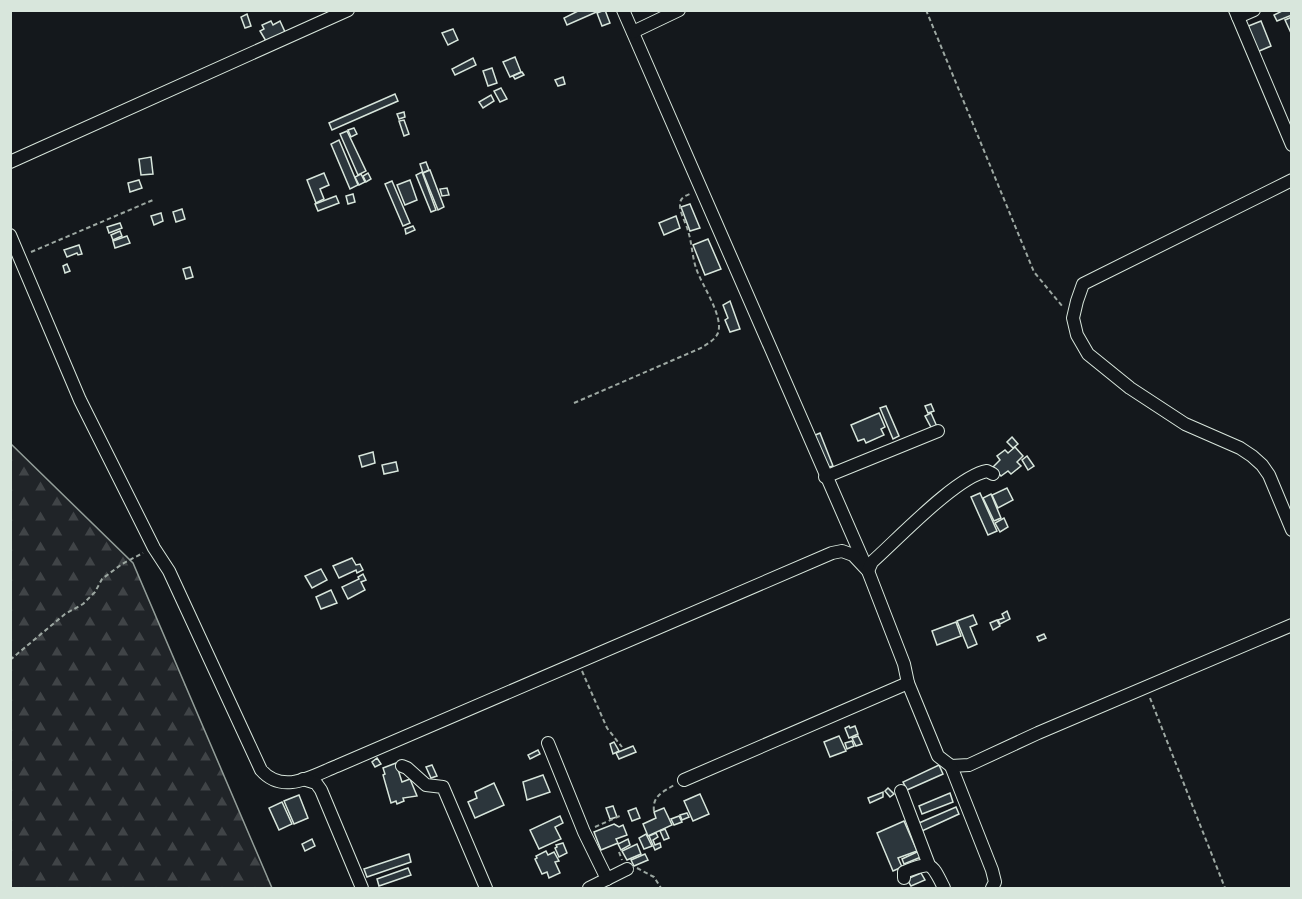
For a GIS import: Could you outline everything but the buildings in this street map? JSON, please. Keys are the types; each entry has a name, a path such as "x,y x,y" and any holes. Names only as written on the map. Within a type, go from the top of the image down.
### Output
{"street":[{"path":"10,162 348,10"},
{"path":"623,10 868,571 904,664 908,684 938,756 951,766 992,870 995,882 992,888"},
{"path":"633,32 679,10"},
{"path":"1254,10 1237,14 1292,145"},
{"path":"1292,180 1083,284 1073,318 1077,335 1088,354 1130,388 1185,424 1240,448 1262,465 1278,495 1292,530"},
{"path":"10,235 80,400 154,548 169,571 261,770 268,779 277,783 285,784 303,779 579,663 812,560 842,552 853,555 868,571"},
{"path":"825,477 938,431"},
{"path":"868,571 872,562 960,483 981,472 987,471 993,474"},
{"path":"951,766 969,765 1292,625"},
{"path":"684,780 908,684"},
{"path":"548,743 584,831 607,879"},
{"path":"402,766 426,785 443,787 486,888"},
{"path":"303,779 316,783 321,790 362,888"},
{"path":"901,791 929,866 944,888"},
{"path":"904,878 904,872 923,865 929,866"},
{"path":"589,888 627,869"}],"path":[{"path":"926,10 1034,272 1073,318"},
{"path":"574,403 701,348 717,334 719,326 717,315 696,267 689,232 681,212 682,198 700,189"},
{"path":"20,257 153,200"},
{"path":"10,660 65,615 83,604 95,592 102,579 122,564 154,548"},
{"path":"579,663 602,719 622,747"},
{"path":"1146,687 1225,888"},
{"path":"654,811 653,804 659,794 684,780"},
{"path":"584,831 622,815"},
{"path":"627,869 644,870 654,877 661,888"}],"green space":[{"path":"10,443 133,563 272,888 11,888"}]}
